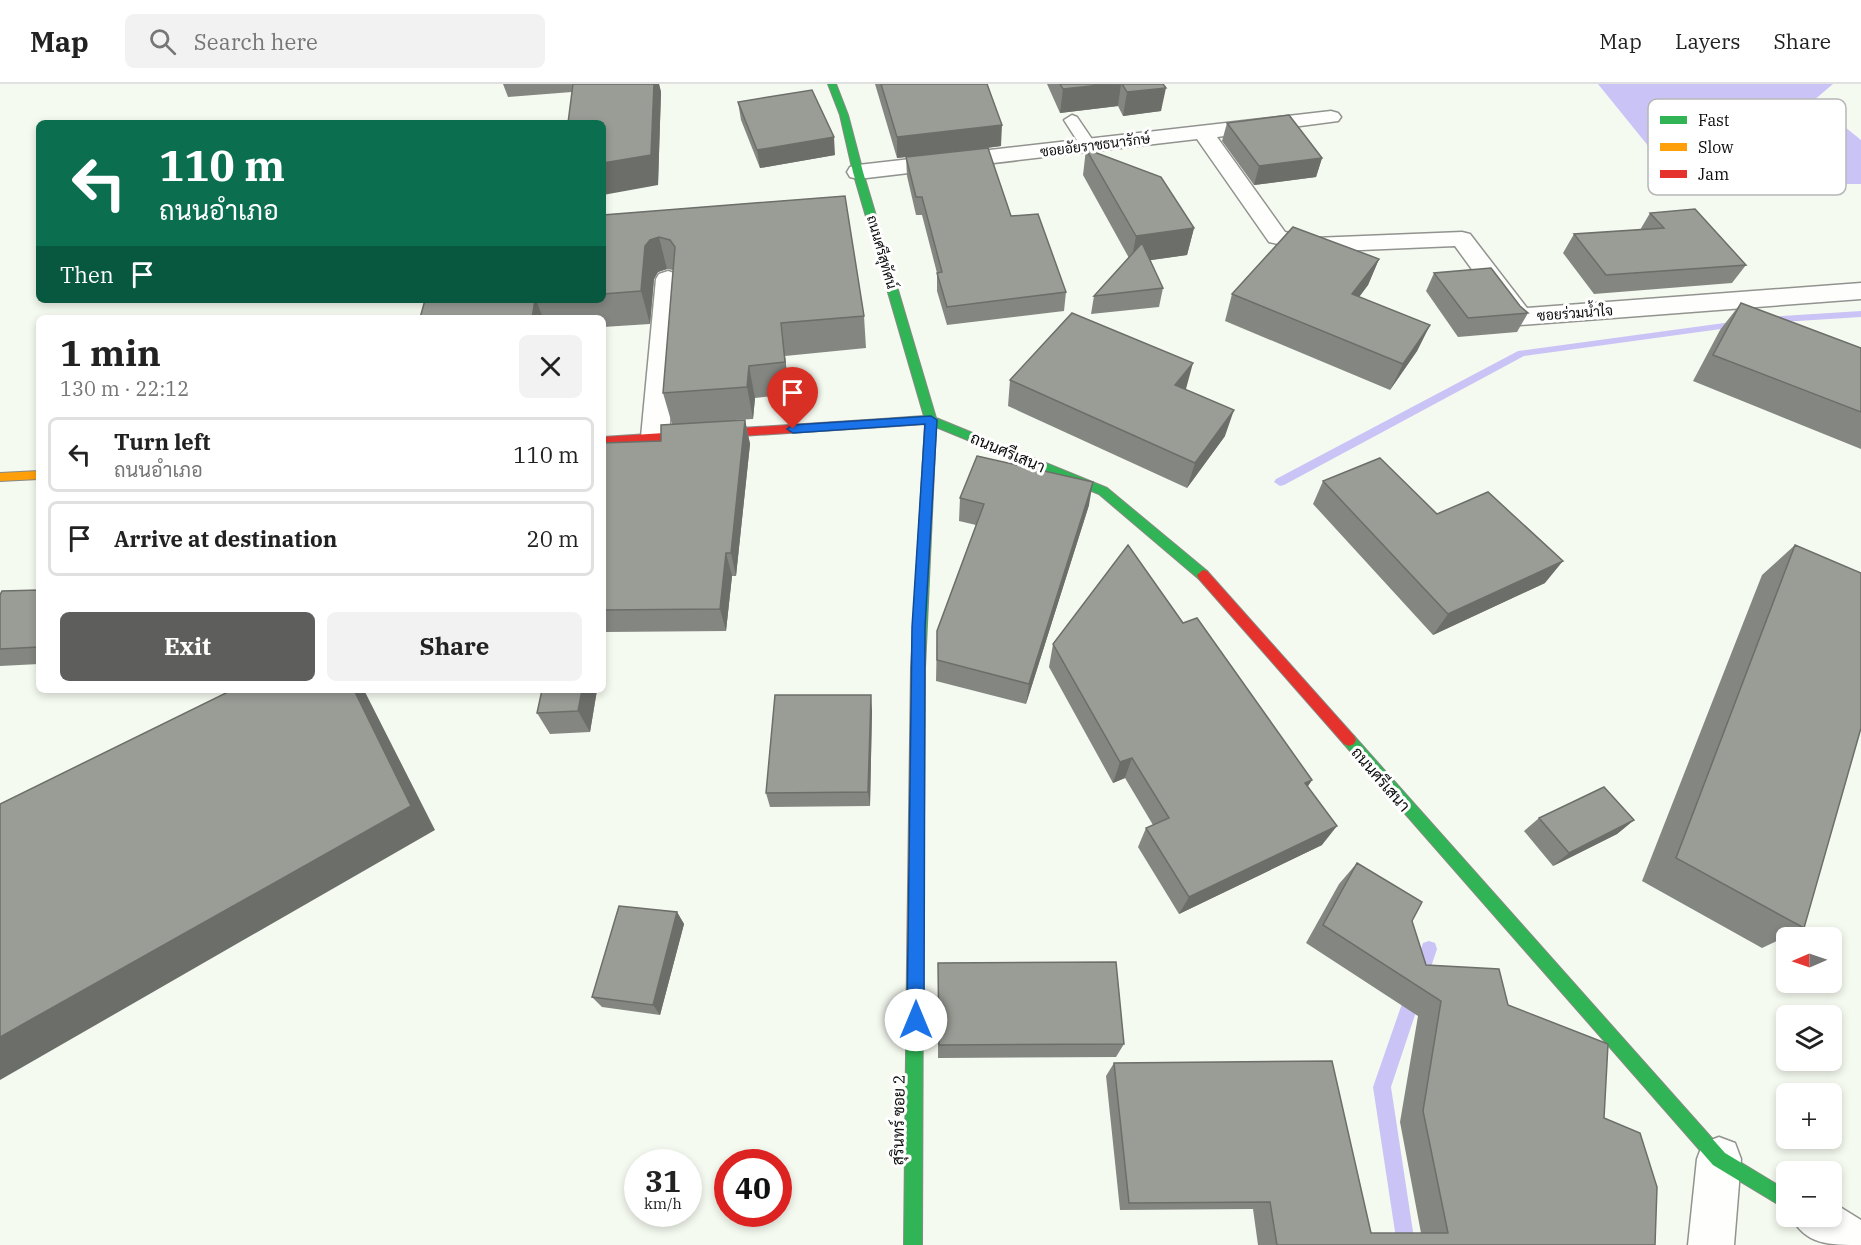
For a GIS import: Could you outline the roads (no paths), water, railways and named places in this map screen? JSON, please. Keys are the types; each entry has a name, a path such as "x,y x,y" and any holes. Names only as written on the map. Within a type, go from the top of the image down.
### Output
{"street":[{"name":"ถนนศรีสุทัศน์","path":"832,84 844,115 858,172 931,420"},
{"name":"ซอยอัยราชธนารักษ์","path":"858,172 1331,117"},
{"name":"ซอยร่วมน้ำใจ","path":"1203,132 1277,237 1314,245 1462,239 1520,317 1861,291"},
{"path":"655,437 668,279"},
{"path":"606,441 931,420"},
{"name":"ถนนศรีเสนา","path":"931,420 1103,491 1198,569 1719,1159 1776,1194"},
{"name":"สุรินทร์ ซอย 2","path":"913,1245 918,627 931,420"},
{"path":"0,477 36,475"},
{"path":"1711,1245 1719,1159"},
{"path":"1830,1227 1859,1245"}],"lane":[{"path":"1072,120 1088,145"}],"waterway":[{"path":"1764,320 1861,314"},
{"path":"1280,482 1522,353 1739,324"},
{"path":"1406,1245 1382,1087 1429,949"}]}
